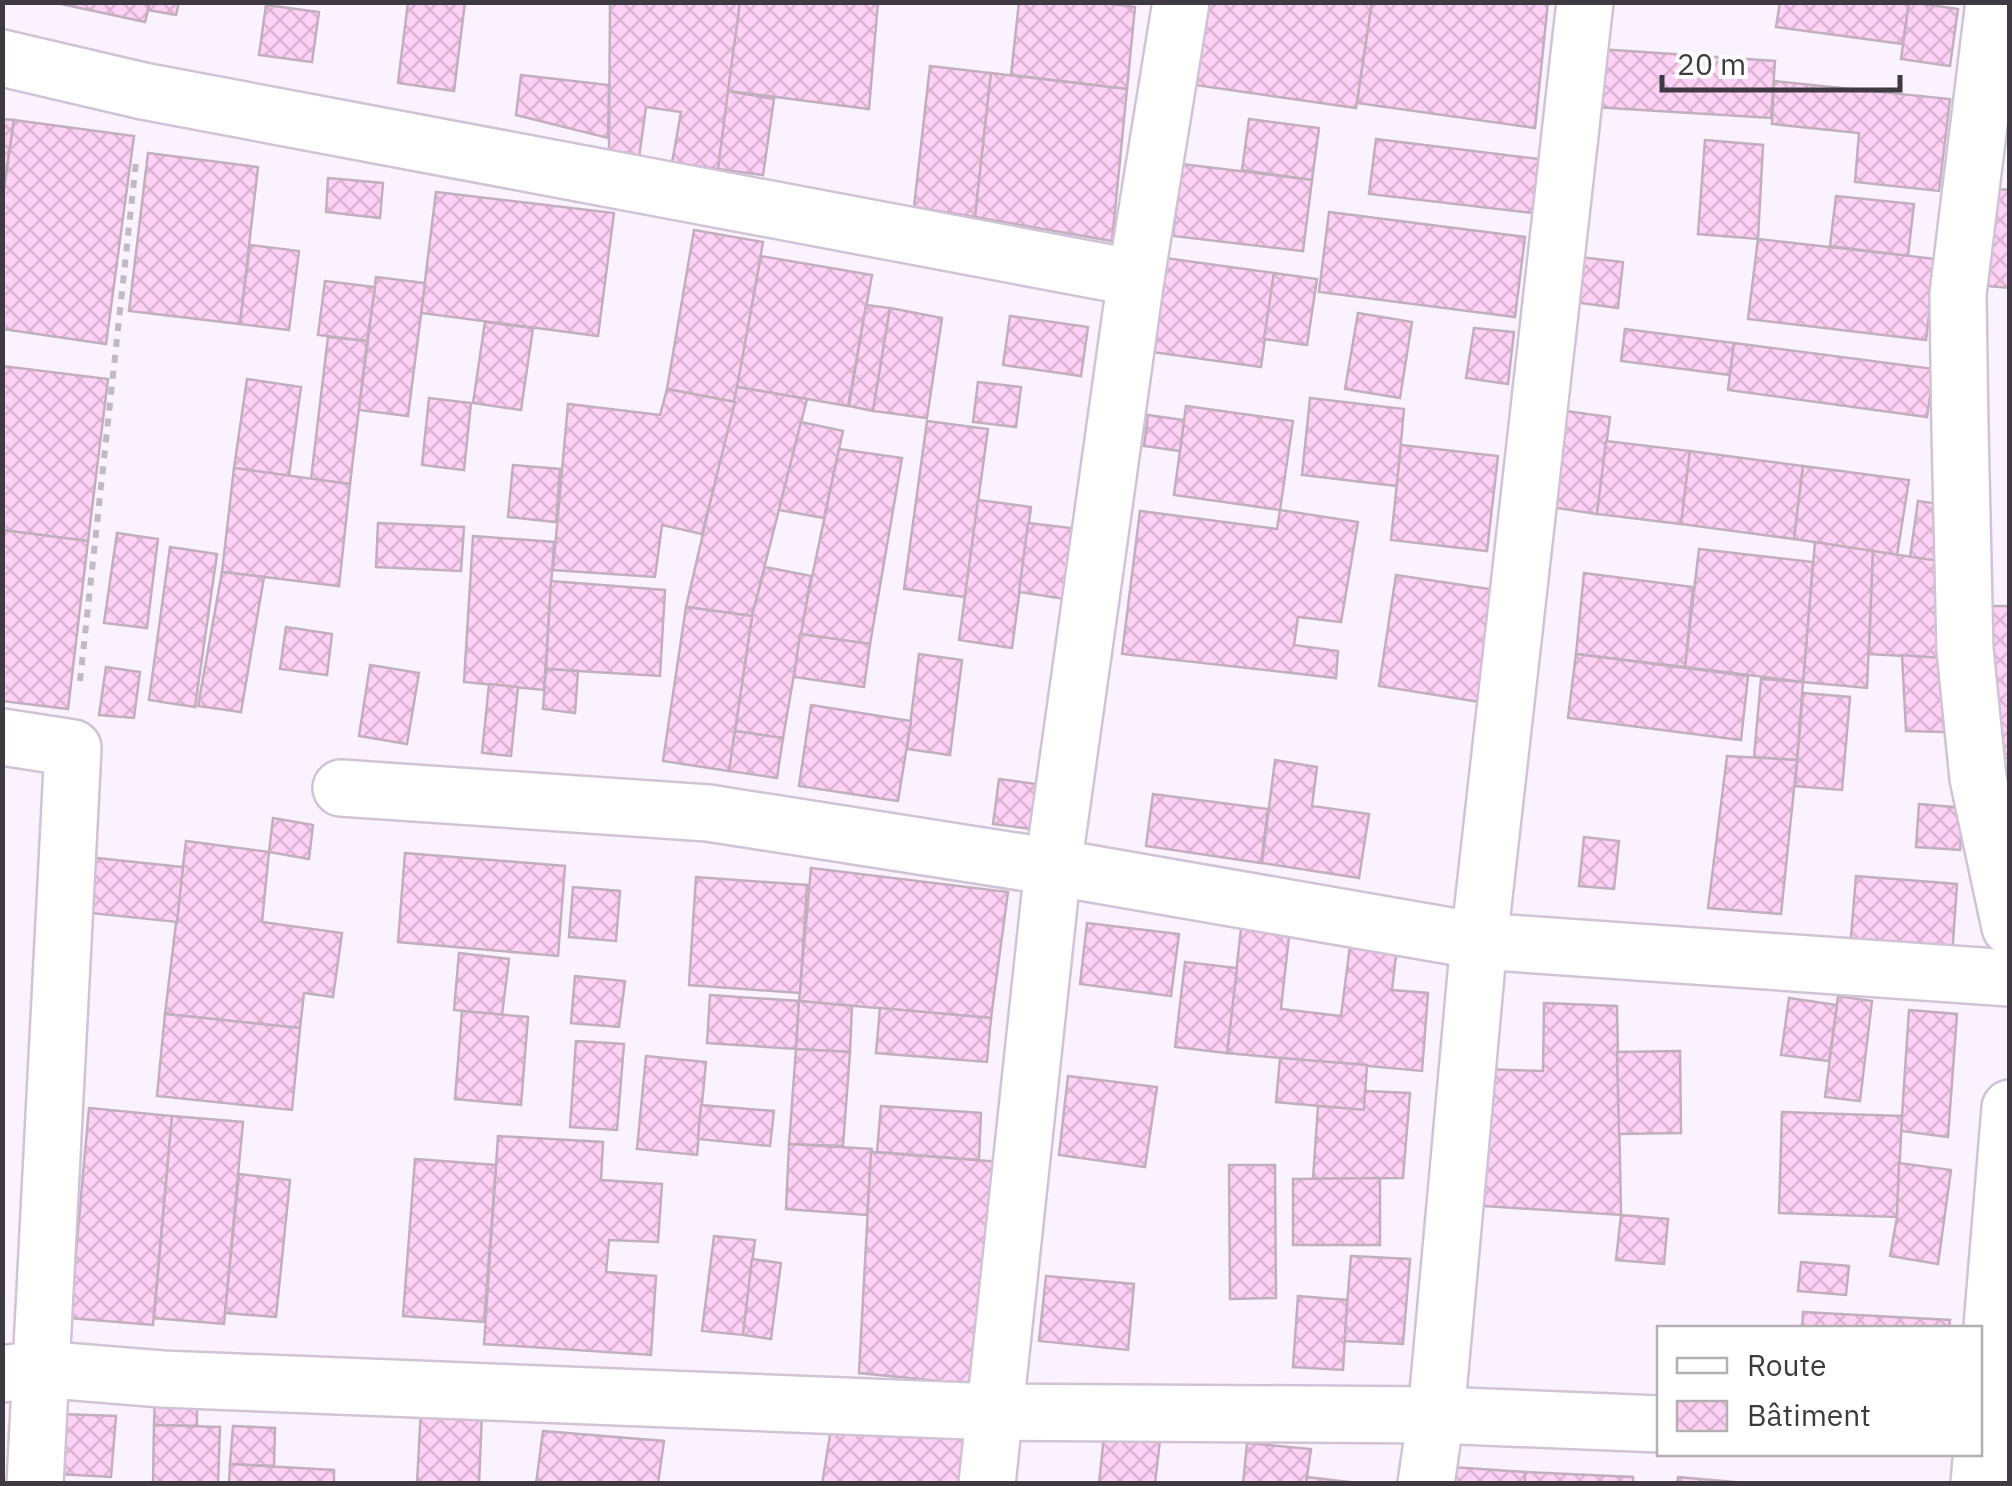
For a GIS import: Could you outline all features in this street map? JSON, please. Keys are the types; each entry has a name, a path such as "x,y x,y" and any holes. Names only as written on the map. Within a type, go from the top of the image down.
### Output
{"street":[{"path":"987,1484 1053,867 1136,278 1181,2"},
{"path":"1426,1484 1436,1415 1478,940 1585,2"},
{"path":"1994,2 1958,294 1960,429 1965,650 1978,778 2010,927"},
{"path":"2,58 143,91 1136,278"},
{"path":"2,736 73,748 21,1372 35,1484"},
{"path":"341,788 708,813 1478,940 2010,978"},
{"path":"1982,1429 2010,1108"},
{"path":"21,1372 995,1412 1436,1415 1657,1424"}],"path":[{"path":"73,748 143,91"}],"building":[{"path":"52,2 150,2 145,22"},
{"path":"150,2 179,2 176,15 148,10"},
{"path":"408,2 465,2 454,91 398,83"},
{"path":"610,2 741,2 718,169 672,163 681,112 646,107 639,158 609,153"},
{"path":"740,2 878,2 869,109 728,91"},
{"path":"1019,2 1096,2 1135,7 1127,89 1011,75"},
{"path":"1200,2 1372,2 1356,108 1188,84"},
{"path":"1372,2 1548,2 1535,128 1357,103"},
{"path":"1780,2 1909,2 1903,44 1776,27"},
{"path":"1909,2 1958,9 1950,66 1901,59"},
{"path":"266,5 319,12 312,62 259,55"},
{"path":"1599,49 1775,61 1771,118 1594,107"},
{"path":"930,66 991,73 975,217 914,207"},
{"path":"991,73 1127,89 1112,241 975,217"},
{"path":"521,75 609,85 608,138 516,115"},
{"path":"1774,81 1950,99 1939,191 1855,182 1859,133 1772,124"},
{"path":"728,91 774,99 763,175 718,169"},
{"path":"2,119 14,120 2,203"},
{"path":"1249,119 1319,128 1312,180 1242,170"},
{"path":"14,120 134,136 106,344 2,329 2,203"},
{"path":"1376,139 1539,159 1533,213 1369,194"},
{"path":"1705,140 1763,145 1758,239 1698,234"},
{"path":"148,153 258,167 240,324 129,311"},
{"path":"1182,164 1312,180 1303,251 1173,236"},
{"path":"328,178 383,183 380,218 326,212"},
{"path":"1996,189 2010,190 2010,288 1988,286"},
{"path":"436,192 614,213 598,336 421,313"},
{"path":"1836,196 1914,204 1908,256 1830,246"},
{"path":"1329,212 1525,237 1515,317 1319,292"},
{"path":"694,230 763,242 735,402 667,389"},
{"path":"1758,239 1936,259 1926,340 1748,319"},
{"path":"250,245 299,251 289,330 240,324"},
{"path":"761,256 872,275 848,406 737,387"},
{"path":"1571,256 1623,262 1618,308 1566,301"},
{"path":"1165,258 1274,273 1261,367 1152,352"},
{"path":"1274,273 1317,279 1307,345 1264,339"},
{"path":"376,277 425,283 408,416 359,410"},
{"path":"325,281 375,287 367,341 318,335"},
{"path":"866,305 890,308 873,411 849,406"},
{"path":"890,308 942,318 927,418 873,411"},
{"path":"1358,313 1412,322 1400,398 1345,389"},
{"path":"1010,316 1088,327 1081,376 1003,365"},
{"path":"485,322 533,328 521,410 473,403"},
{"path":"1474,328 1514,332 1508,384 1466,378"},
{"path":"1625,329 1734,343 1730,375 1621,361"},
{"path":"328,337 367,341 350,484 311,479"},
{"path":"1734,343 1934,369 1927,417 1728,390"},
{"path":"2,366 108,379 88,541 2,530"},
{"path":"247,379 301,387 289,476 234,468"},
{"path":"978,382 1021,387 1016,427 973,422"},
{"path":"737,387 807,399 752,616 686,607"},
{"path":"667,389 735,402 702,534 662,525 655,577 553,570 568,404 660,415"},
{"path":"429,398 471,403 464,470 422,465"},
{"path":"1310,398 1404,409 1397,486 1302,475"},
{"path":"1186,406 1293,421 1280,510 1174,495"},
{"path":"1551,409 1610,417 1597,514 1537,505"},
{"path":"1148,415 1184,420 1180,451 1144,446"},
{"path":"927,421 988,429 965,597 904,589"},
{"path":"801,422 843,431 824,518 779,510"},
{"path":"1606,441 1690,451 1681,524 1597,514"},
{"path":"1401,445 1498,456 1487,551 1391,540"},
{"path":"839,449 902,458 870,644 800,634"},
{"path":"1690,451 1803,466 1794,539 1681,524"},
{"path":"513,465 560,469 556,522 508,517"},
{"path":"1803,466 1909,480 1897,555 1794,539"},
{"path":"234,468 350,484 339,586 222,572"},
{"path":"978,500 1031,507 1012,648 959,640"},
{"path":"1918,501 1947,505 1939,561 1910,557"},
{"path":"1280,510 1358,522 1341,622 1298,617 1294,645 1338,651 1336,678 1122,654 1140,511 1277,529"},
{"path":"378,523 464,527 461,571 376,567"},
{"path":"1028,523 1088,530 1078,601 1019,592"},
{"path":"2,530 88,541 68,709 2,701"},
{"path":"117,533 158,539 147,628 104,623"},
{"path":"473,536 554,542 544,690 464,682"},
{"path":"1815,542 1873,551 1867,688 1803,682"},
{"path":"170,547 217,554 195,707 149,700"},
{"path":"1699,549 1813,562 1803,682 1685,667"},
{"path":"1873,551 1939,561 1940,658 1869,654"},
{"path":"765,567 811,576 783,738 735,731 752,616"},
{"path":"222,572 264,577 241,712 198,706"},
{"path":"1584,573 1693,587 1685,667 1576,654"},
{"path":"1396,575 1496,590 1480,702 1379,686"},
{"path":"551,581 665,590 660,676 546,669"},
{"path":"1988,606 2010,606 2010,758 1984,757"},
{"path":"686,607 752,616 729,771 663,761"},
{"path":"286,627 332,634 327,675 280,669"},
{"path":"800,634 870,644 864,687 794,677"},
{"path":"919,654 962,660 950,755 907,749"},
{"path":"1576,654 1748,676 1741,740 1568,718"},
{"path":"1902,655 1940,658 1944,732 1906,731"},
{"path":"370,665 419,673 407,744 359,736"},
{"path":"106,667 140,672 134,718 99,715"},
{"path":"546,669 578,671 575,713 543,709"},
{"path":"1761,679 1803,682 1797,760 1754,757"},
{"path":"489,684 518,687 511,756 482,753"},
{"path":"1803,693 1850,697 1842,790 1795,786"},
{"path":"811,705 911,721 898,801 799,786"},
{"path":"735,731 783,738 777,778 729,771"},
{"path":"1727,756 1797,760 1781,914 1708,908"},
{"path":"1275,760 1317,767 1312,806 1369,814 1359,878 1262,863"},
{"path":"999,779 1052,786 1046,831 993,824"},
{"path":"1153,794 1268,809 1261,863 1146,846"},
{"path":"1919,804 1964,808 1960,850 1916,847"},
{"path":"273,818 313,825 309,859 269,852"},
{"path":"1584,837 1619,841 1614,889 1579,886"},
{"path":"186,841 269,852 262,922 342,933 333,997 304,993 300,1028 165,1014"},
{"path":"405,853 565,866 558,956 398,942"},
{"path":"78,856 183,867 177,922 71,911"},
{"path":"811,868 1008,892 991,1018 799,1001"},
{"path":"1856,876 1957,884 1952,957 1850,949"},
{"path":"696,877 807,885 800,993 689,985"},
{"path":"573,887 620,891 616,941 569,937"},
{"path":"1242,920 1290,927 1281,1009 1341,1016 1352,930 1398,938 1392,990 1428,993 1422,1071 1227,1053"},
{"path":"1087,923 1179,934 1171,996 1080,984"},
{"path":"459,953 509,959 502,1015 454,1010"},
{"path":"1185,962 1237,968 1227,1053 1175,1047"},
{"path":"575,976 625,981 619,1027 571,1023"},
{"path":"710,995 799,1001 796,1049 707,1043"},
{"path":"1838,996 1872,1001 1860,1101 1825,1097"},
{"path":"1789,998 1837,1005 1829,1061 1781,1055"},
{"path":"799,1001 852,1006 850,1052 796,1049"},
{"path":"1544,1003 1617,1006 1621,1215 1470,1205 1480,1069 1543,1071"},
{"path":"880,1008 991,1018 987,1062 876,1053"},
{"path":"1909,1010 1957,1014 1948,1137 1901,1131"},
{"path":"462,1011 528,1017 521,1105 455,1099"},
{"path":"165,1014 300,1028 292,1110 157,1096"},
{"path":"576,1041 624,1044 617,1130 570,1127"},
{"path":"796,1049 850,1052 843,1146 789,1144"},
{"path":"1680,1051 1681,1133 1619,1134 1617,1052"},
{"path":"646,1056 706,1062 697,1155 637,1149"},
{"path":"1280,1058 1367,1065 1364,1110 1276,1102"},
{"path":"1068,1076 1157,1087 1145,1167 1059,1155"},
{"path":"1365,1091 1410,1093 1403,1178 1313,1179 1318,1106 1364,1110"},
{"path":"701,1105 774,1111 770,1146 698,1139"},
{"path":"881,1106 981,1113 979,1160 877,1152"},
{"path":"89,1108 172,1116 153,1325 70,1318"},
{"path":"1782,1112 1902,1116 1897,1217 1779,1213"},
{"path":"172,1116 243,1122 224,1324 154,1318"},
{"path":"498,1136 603,1142 601,1180 662,1184 658,1242 609,1240 606,1272 656,1276 651,1355 484,1344"},
{"path":"789,1144 872,1149 867,1215 786,1209"},
{"path":"871,1152 1000,1162 979,1385 859,1373"},
{"path":"415,1159 496,1165 484,1322 403,1316"},
{"path":"1899,1163 1951,1170 1938,1264 1890,1256 1897,1217"},
{"path":"1229,1165 1275,1165 1276,1298 1230,1299"},
{"path":"239,1174 290,1180 276,1317 225,1313"},
{"path":"1380,1178 1380,1245 1293,1245 1293,1179"},
{"path":"1621,1215 1668,1219 1664,1264 1616,1260"},
{"path":"714,1236 755,1240 743,1335 702,1331"},
{"path":"1351,1256 1410,1259 1403,1344 1344,1341"},
{"path":"752,1259 781,1263 771,1339 743,1335"},
{"path":"1801,1262 1849,1266 1846,1295 1798,1291"},
{"path":"1046,1276 1134,1284 1128,1350 1039,1341"},
{"path":"1298,1296 1347,1300 1343,1370 1293,1367"},
{"path":"1803,1312 1950,1320 1949,1326 1802,1326"},
{"path":"155,1396 197,1397 197,1426 154,1425"},
{"path":"421,1408 482,1413 479,1484 417,1484"},
{"path":"62,1414 116,1416 111,1477 58,1474"},
{"path":"833,1417 969,1436 962,1484 822,1484"},
{"path":"154,1425 220,1427 218,1484 153,1484"},
{"path":"1105,1425 1161,1431 1155,1484 1099,1484"},
{"path":"233,1426 275,1428 274,1466 230,1464"},
{"path":"543,1431 664,1441 658,1484 536,1484"},
{"path":"1247,1443 1311,1449 1306,1484 1243,1484"},
{"path":"230,1464 334,1470 334,1484 229,1484"},
{"path":"1451,1467 1525,1472 1525,1484 1450,1484"},
{"path":"1525,1472 1633,1477 1633,1484 1525,1484"},
{"path":"1307,1477 1366,1484 1306,1484"},
{"path":"1678,1477 1757,1484 1677,1484"}]}
